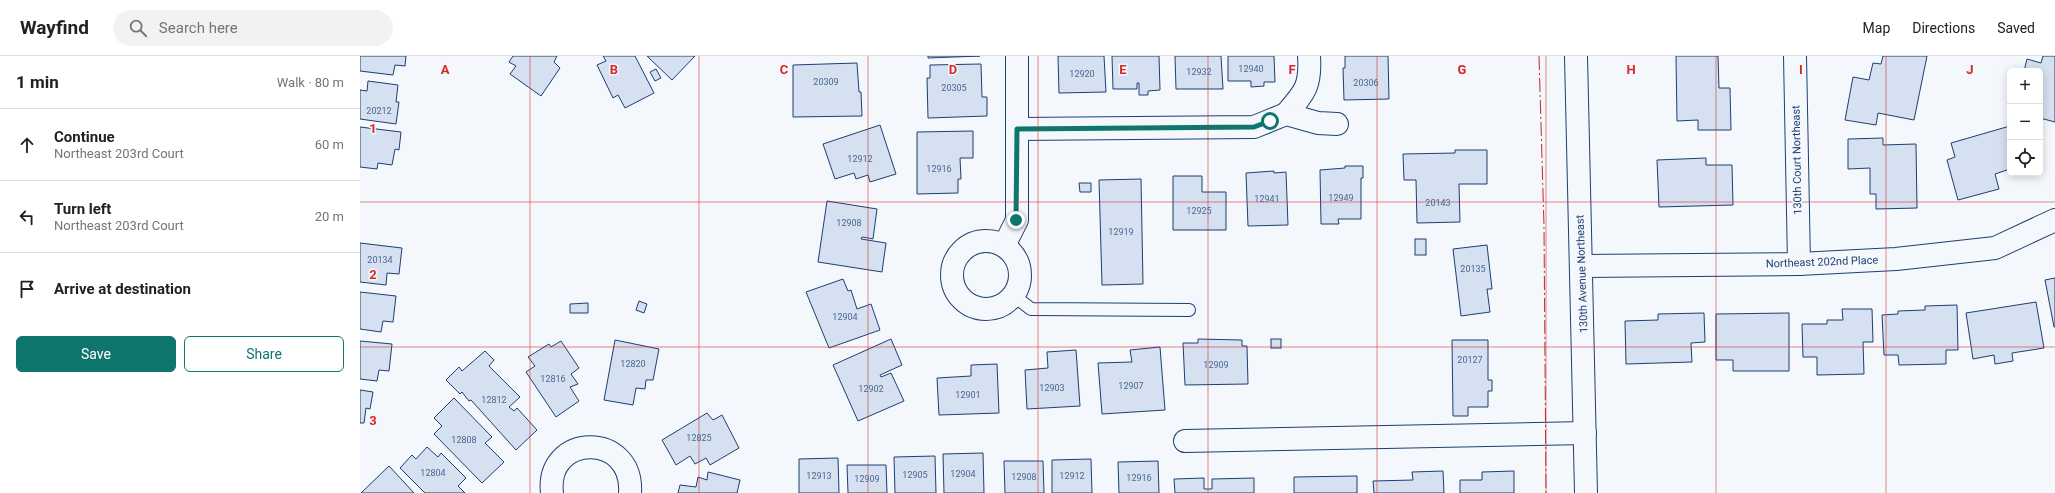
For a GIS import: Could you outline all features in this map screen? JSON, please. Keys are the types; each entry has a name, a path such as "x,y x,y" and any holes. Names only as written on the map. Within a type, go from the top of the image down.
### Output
{"street":[{"path":"1004,246 1016,220 1018,56"},
{"path":"1017,129 1254,127 1286,114 1302,96 1311,75 1310,56"},
{"name":"130th Avenue Northeast","path":"1576,56 1586,493"},
{"name":"130th Court Northeast","path":"1795,56 1799,264"},
{"path":"1286,114 1318,123 1337,124"},
{"name":"Northeast 202nd Place","path":"1582,266 1799,264 1896,259 1995,248 2055,220"},
{"path":"983,241 994,242 1004,246 1013,253 1018,263 1020,274 1019,285 1013,295 1005,303 995,307 984,309 973,306 964,300 957,292 953,281 952,270 956,259 963,250 972,244 983,241"},
{"path":"1185,441 1585,433"},
{"path":"552,493 551,484 554,471 561,460 571,451 584,447 597,447 610,451 620,459 628,470 631,484 630,493"}],"lane":[{"path":"1013,295 1031,310 1189,310"}],"building":[{"path":"360,56 406,56 405,66 395,65 393,75 360,71"},
{"path":"513,56 557,56 554,62 560,68 541,96 510,74 516,66 509,62"},
{"path":"603,56 635,56 654,93 625,108 618,95 613,98 597,65 606,61"},
{"path":"647,56 695,56 672,80"},
{"path":"928,56 980,56 928,58"},
{"path":"1058,56 1104,56 1106,92 1059,93"},
{"path":"1112,56 1159,56 1160,90 1148,91 1148,95 1139,95 1139,83 1137,83 1137,89 1113,89"},
{"path":"1175,56 1221,56 1223,89 1176,89"},
{"path":"1228,56 1274,56 1275,82 1264,82 1264,86 1251,87 1251,81 1228,81"},
{"path":"1345,56 1388,56 1389,99 1344,100 1343,68 1345,68"},
{"path":"1676,56 1718,56 1719,88 1730,88 1731,130 1698,130 1698,120 1677,121"},
{"path":"1883,56 1927,56 1914,120 1878,113 1876,125 1845,120 1853,77 1869,80 1873,63 1881,64"},
{"path":"2043,56 2055,56 2055,122 2043,119 2043,68 2025,68 2027,59 2041,63"},
{"path":"857,63 859,92 861,92 862,116 793,117 793,65"},
{"path":"981,64 982,97 987,97 987,116 928,118 927,78 930,78 930,65"},
{"path":"656,69 661,78 655,81 650,72"},
{"path":"368,81 398,85 396,102 399,102 396,124 360,119 360,90 367,91"},
{"path":"880,125 896,174 870,182 868,175 856,179 854,173 835,179 823,144"},
{"path":"360,127 401,132 399,150 395,149 392,165 378,163 377,169 360,167"},
{"path":"2007,127 2007,170 1995,174 1999,189 1958,200 1947,160 1955,157 1951,143"},
{"path":"973,131 973,158 960,158 961,179 958,179 958,193 917,194 917,132"},
{"path":"1883,138 1883,145 1916,144 1917,208 1876,209 1876,194 1870,194 1870,168 1848,169 1848,139"},
{"path":"1455,150 1487,150 1487,184 1459,184 1460,222 1417,223 1416,180 1404,180 1403,154 1455,153"},
{"path":"1706,158 1706,165 1732,165 1733,205 1659,207 1657,160"},
{"path":"1345,166 1363,166 1363,178 1361,178 1361,219 1338,219 1339,224 1321,224 1320,170 1345,168"},
{"path":"1274,171 1274,173 1286,172 1288,225 1248,226 1246,173"},
{"path":"1173,176 1202,176 1202,192 1226,192 1226,230 1173,230"},
{"path":"1141,179 1143,284 1102,285 1099,180"},
{"path":"1079,183 1091,183 1091,192 1080,192"},
{"path":"827,201 877,209 873,239 862,237 861,239 886,243 882,272 818,262"},
{"path":"1415,239 1426,239 1426,255 1415,255"},
{"path":"360,243 402,248 399,274 387,273 386,285 360,282"},
{"path":"1487,245 1492,289 1487,289 1490,312 1461,316 1453,249"},
{"path":"2055,278 2055,327 2054,327 2045,280"},
{"path":"843,279 848,291 851,290 857,309 871,304 880,330 829,348 806,292"},
{"path":"360,292 396,296 393,322 383,321 381,332 360,329"},
{"path":"639,301 647,304 644,313 636,310"},
{"path":"2036,302 2044,348 2012,353 2013,361 1995,364 1994,355 1973,359 1966,313"},
{"path":"588,303 588,313 570,313 570,304"},
{"path":"1957,305 1958,350 1946,350 1946,364 1899,365 1898,355 1884,355 1882,315 1898,314 1898,311 1925,310 1925,306"},
{"path":"1842,309 1872,309 1873,342 1863,342 1864,374 1817,375 1817,357 1803,357 1802,324 1827,324 1827,320 1843,320"},
{"path":"1704,313 1705,342 1691,343 1692,362 1626,364 1625,321 1658,320 1658,314"},
{"path":"1789,313 1789,371 1733,371 1733,360 1716,360 1716,314"},
{"path":"891,339 902,365 880,375 881,377 891,373 904,401 858,421 833,365"},
{"path":"1198,339 1242,340 1242,346 1247,346 1248,384 1185,385 1183,343 1198,343"},
{"path":"1271,339 1281,339 1281,348 1271,348"},
{"path":"615,340 659,349 653,380 646,380 645,389 636,388 633,405 604,400"},
{"path":"1452,340 1488,340 1488,380 1492,380 1492,391 1488,391 1488,407 1468,407 1468,416 1453,416"},
{"path":"360,341 392,344 389,371 379,370 377,381 360,379"},
{"path":"561,341 579,368 571,374 578,384 570,387 579,401 556,417 526,372 535,366 528,357 549,344 551,347"},
{"path":"1160,347 1165,410 1102,414 1098,363 1132,362 1130,350"},
{"path":"1076,350 1080,406 1027,409 1025,370 1048,368 1047,352"},
{"path":"485,351 494,360 489,366 520,397 509,407 514,411 517,408 537,430 516,450 471,400 469,401 462,392 460,394 446,380 459,367 462,371"},
{"path":"997,364 999,413 939,415 937,378 971,376 971,365"},
{"path":"360,390 373,392 370,409 366,408 364,423 360,423"},
{"path":"454,398 492,437 485,443 504,462 482,483 434,434 442,426 434,418"},
{"path":"707,413 713,420 722,415 739,448 710,465 706,458 695,464 690,456 676,465 662,440"},
{"path":"427,447 438,457 441,453 466,478 458,486 465,493 425,493 400,468 412,455 416,459"},
{"path":"983,453 984,493 944,493 943,454"},
{"path":"935,456 936,493 895,493 894,457"},
{"path":"838,458 839,493 799,493 799,459"},
{"path":"1091,459 1092,493 1052,493 1052,460"},
{"path":"1004,461 1043,461 1044,493 1005,493"},
{"path":"1158,461 1159,493 1119,493 1118,462"},
{"path":"847,465 886,465 887,493 848,493"},
{"path":"389,466 414,493 361,493"},
{"path":"1443,471 1444,493 1374,493 1373,481 1413,480 1412,472"},
{"path":"1514,471 1514,493 1460,493 1460,480 1482,480 1482,472"},
{"path":"708,472 740,480 737,493 678,493 680,485 696,487 698,477 707,480"},
{"path":"1357,476 1357,493 1294,493 1294,477"},
{"path":"1204,478 1204,489 1212,489 1212,479 1254,478 1254,493 1175,493 1174,479"}],"power":[{"path":"1539,56 1544,226 1546,493"}],"route":[{"path":"1016,220 1017,129 1254,127 1270,121"}]}
